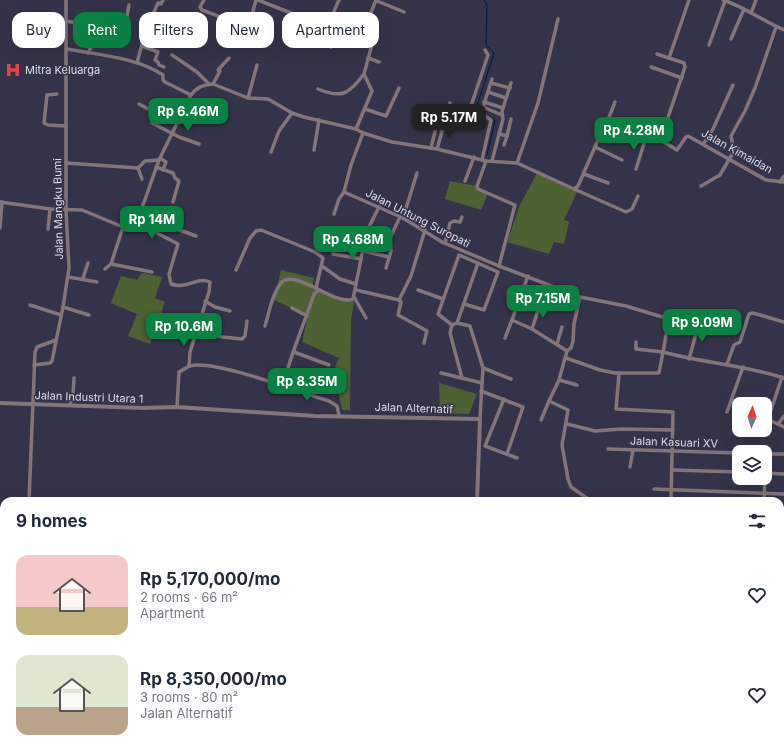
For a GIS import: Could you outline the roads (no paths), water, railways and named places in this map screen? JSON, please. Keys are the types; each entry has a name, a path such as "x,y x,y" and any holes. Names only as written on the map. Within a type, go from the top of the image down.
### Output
{"street":[{"name":"Jalan Mangku Bumi","path":"34,365 50,363 62,315 68,277 66,210 66,0"},
{"path":"154,12 158,3 161,4 163,0"},
{"path":"204,0 200,9 216,14"},
{"path":"253,12 257,0 288,12"},
{"path":"334,12 339,0"},
{"path":"669,58 689,0"},
{"path":"709,45 724,0 784,30"},
{"path":"751,13 756,0"},
{"path":"318,89 339,95 354,87 364,74 370,47 364,30 377,1 404,12"},
{"path":"128,12 129,5"},
{"path":"731,39 744,9"},
{"path":"517,163 538,103 558,19"},
{"path":"66,21 73,22"},
{"path":"701,186 720,175 734,148 731,136 745,112 755,88 776,27"},
{"path":"88,53 91,48"},
{"path":"137,63 141,48"},
{"path":"147,48 158,52 155,60 158,62 158,65 164,67"},
{"path":"67,49 137,63 156,71 163,76 163,80 165,82 191,95"},
{"path":"484,50 488,55 471,106 491,120 484,160 477,186 478,189 515,205 499,266"},
{"path":"656,54 685,64 682,78 660,141"},
{"path":"172,55 197,72 211,84 248,98 268,99 292,113 356,129 363,133 392,142 437,149 484,160 517,163 626,212 632,209 638,196"},
{"path":"134,226 159,159 191,95 197,88 211,84 220,71 218,70 228,58"},
{"path":"368,58 379,62"},
{"path":"248,98 257,65"},
{"path":"651,67 682,78"},
{"path":"356,129 372,91 364,74"},
{"path":"502,115 482,109 484,102 492,81 510,88"},
{"path":"492,161 503,119 503,108 511,83"},
{"path":"704,143 714,129 733,85"},
{"path":"365,108 386,116 399,88"},
{"path":"488,92 506,98"},
{"path":"57,94 47,95 44,123 48,125 66,126"},
{"path":"484,102 503,108"},
{"path":"574,189 578,187 600,133 603,132 615,102"},
{"path":"437,149 450,103"},
{"path":"139,104 152,111 152,123 199,144"},
{"path":"271,152 279,131 292,113"},
{"path":"431,148 439,115"},
{"path":"504,145 511,119"},
{"path":"314,150 318,120"},
{"name":"Jalan Kimaidan","path":"603,132 646,137 660,141 677,150 688,136 704,143 766,180 782,182"},
{"path":"334,214 344,192 363,133"},
{"path":"499,134 506,136"},
{"path":"636,169 646,137"},
{"path":"594,147 622,160"},
{"path":"465,181 474,157"},
{"path":"66,163 138,168 145,161 159,159 166,161 164,170"},
{"path":"156,167 173,173 175,178 180,181 172,202"},
{"path":"138,168 142,179"},
{"path":"386,268 391,247 390,238 401,218 417,173"},
{"path":"584,174 608,183"},
{"path":"782,182 784,176"},
{"name":"Jalan Untung Suropati","path":"344,192 379,206 425,230 445,243 499,266 580,297 626,306 669,319 663,352"},
{"path":"0,228 1,202 50,209 84,211 123,227 129,228 134,226 153,231 178,243 179,246 169,274 171,284 182,287 199,281 208,281 210,285 190,352 189,366"},
{"path":"366,318 354,297 368,229 379,206"},
{"path":"48,229 50,209"},
{"path":"139,214 196,236"},
{"path":"445,243 450,223 454,221 460,222 462,218"},
{"path":"105,269 111,264 123,227"},
{"path":"236,270 250,238 258,230 319,254 323,258 318,289 315,292 289,364 283,386"},
{"path":"424,343 427,331 398,316 401,302 399,300 411,276 425,230"},
{"path":"363,252 389,257"},
{"path":"333,254 361,259"},
{"path":"464,304 484,310 498,272 497,270 460,255 457,256 438,314 452,325 457,324 470,326 483,368 477,497"},
{"path":"83,278 88,263"},
{"path":"457,324 478,263"},
{"path":"111,264 152,272"},
{"path":"322,266 340,279 356,284"},
{"path":"505,338 528,276"},
{"path":"68,277 83,278 97,282"},
{"path":"264,326 278,288 283,281 289,279 297,280 348,300 354,297"},
{"path":"356,290 399,300"},
{"path":"418,290 443,299"},
{"path":"541,420 559,380 567,351 571,348 574,324 580,297"},
{"path":"205,301 215,307 230,311"},
{"path":"532,329 540,304"},
{"path":"30,306 62,315"},
{"path":"63,307 89,315"},
{"path":"292,308 307,316"},
{"path":"727,364 734,345 740,342 749,314 753,313 784,322"},
{"path":"512,320 532,329 567,351"},
{"path":"171,327 179,332 197,331 223,337 242,339 247,321"},
{"path":"689,359 699,323"},
{"path":"452,325 450,333 462,378"},
{"path":"557,344 562,327"},
{"path":"29,497 32,404 36,348 56,340"},
{"path":"636,342 636,349 663,352 689,359 743,367 758,372 774,373 783,377 772,404"},
{"path":"294,352 329,365"},
{"path":"566,358 600,370 619,374 634,372 659,373 663,352"},
{"path":"176,407 179,373 189,366 216,368 259,378 334,404 338,408 339,415"},
{"path":"727,412 743,367"},
{"path":"483,368 511,379"},
{"path":"441,373 482,383"},
{"path":"619,374 616,409 673,412 671,497"},
{"path":"70,405 73,394 74,378"},
{"path":"559,380 577,385"},
{"path":"482,391 523,407 507,454"},
{"path":"504,399 486,446 517,458"},
{"path":"549,401 568,410 567,424 562,445 568,479 571,487 585,497"},
{"name":"Jalan Industri Utara 1","path":"0,403 143,408 176,407"},
{"name":"Jalan Alternatif","path":"176,407 315,416 339,415 480,419"},
{"path":"778,424 784,416"},
{"path":"772,422 784,427"},
{"path":"567,424 595,431 634,428 673,430"},
{"name":"Jalan Kasuari XV","path":"608,449 732,453"},
{"path":"630,467 632,450"},
{"path":"772,454 784,454"},
{"path":"672,470 732,472"},
{"path":"772,473 784,474"},
{"path":"764,485 764,497"},
{"path":"654,489 784,494"}],"waterway":[{"path":"476,109 494,53 486,45 487,5 484,0"},
{"path":"487,155 495,120 489,116"}],"place":[{"name":"Mitra Keluarga","path":"13,70"}]}
